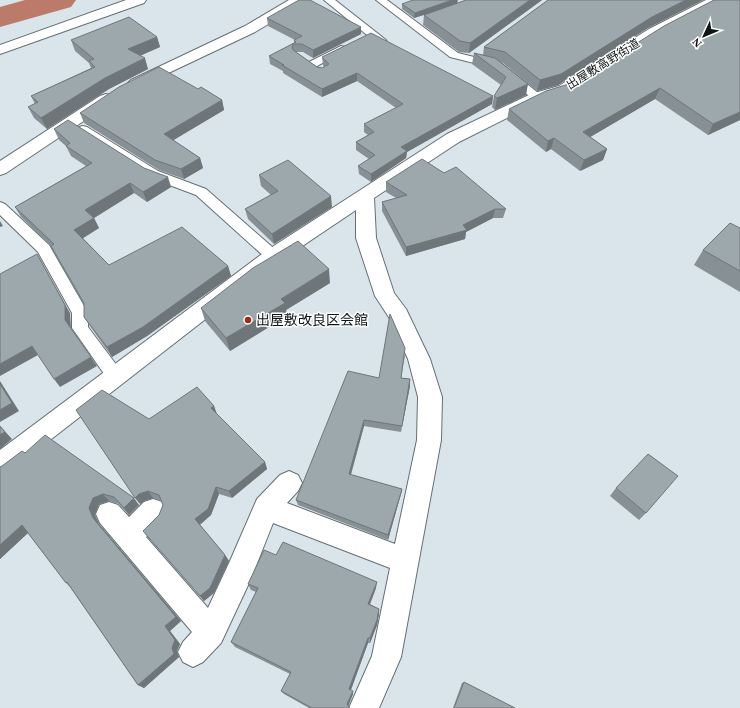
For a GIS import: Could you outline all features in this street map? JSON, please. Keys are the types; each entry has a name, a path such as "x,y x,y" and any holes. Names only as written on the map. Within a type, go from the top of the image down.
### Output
{"street":[{"path":"0,50 139,0"},
{"path":"0,169 119,91 250,28 299,0"},
{"name":"出屋敷高野街道","path":"0,464 273,256 453,138 537,97 565,89 654,32 716,0"},
{"path":"364,708 386,657 429,440 430,397 419,360 399,315 385,296 368,245 366,238 365,196"},
{"path":"193,652 211,633 240,571 266,508 289,483"},
{"path":"266,508 406,561"},
{"path":"128,536 153,511"},
{"path":"109,514 211,633"}],"lane":[{"path":"330,0 382,42"},
{"path":"381,0 454,55 498,66 537,97"},
{"path":"413,24 427,19"},
{"path":"322,72 309,62 372,34"},
{"path":"471,59 483,51"},
{"path":"71,122 153,174 201,192 273,256"},
{"path":"0,207 44,248 54,271 80,313 80,328 115,376"}],"building":[{"path":"299,0 310,0 361,27 313,50 302,44 293,44 293,50 317,67 322,68 329,64 322,57 371,33 493,96 401,147 407,151 371,174 358,166 375,155 356,142 374,132 364,124 403,104 357,73 322,89 269,56 296,42 294,40 302,36 267,18"},
{"path":"413,0 452,0 415,13 402,4"},
{"path":"466,0 530,0 470,43 460,41 424,15"},
{"path":"548,0 686,0 652,17 561,74 540,80 505,52 484,47"},
{"path":"714,0 740,0 740,112 713,124 660,88 583,132 607,149 584,160 554,138 548,141 509,109 546,91 575,82 664,26"},
{"path":"129,17 157,37 128,49 145,58 105,78 41,118 28,107 38,102 31,96 95,67 89,61 94,59 71,40"},
{"path":"474,53 495,58 528,84 497,98 494,96 506,77"},
{"path":"159,67 198,89 201,87 222,100 164,134 200,158 181,169 155,160 80,113 119,87"},
{"path":"68,120 144,168 168,177 143,192 130,183 85,210 94,218 74,230 109,265 182,227 228,266 143,327 107,347 84,317 84,303 51,246 54,244 15,207 92,163 66,146 70,143 54,129"},
{"path":"422,159 444,173 456,167 506,209 495,209 463,225 467,230 406,247 382,202 407,195 386,182"},
{"path":"288,160 331,196 272,234 245,209 278,191 259,175"},
{"path":"730,223 740,228 740,271 703,250"},
{"path":"298,241 329,269 281,299 285,303 226,338 201,308 253,268"},
{"path":"37,254 65,305 65,320 91,357 54,379 32,346 0,364 0,274"},
{"path":"390,314 405,348 401,378 410,379 402,426 364,420 349,474 402,489 388,535 296,500 348,371 379,378"},
{"path":"0,384 12,403 0,410"},
{"path":"197,387 214,406 211,408 265,462 229,491 216,487 208,509 195,519 225,555 210,588 200,596 143,531 159,515 163,505 159,495 148,491 139,494 135,498 76,410 102,390 149,419"},
{"path":"0,426 5,432 0,435"},
{"path":"45,435 134,498 124,508 114,497 103,494 93,498 89,508 93,518 176,617 165,626 175,640 172,648 174,654 138,685 67,582 66,583 22,525 0,545 0,467 22,451 25,453"},
{"path":"648,454 678,476 646,513 616,488"},
{"path":"283,542 377,582 368,604 379,609 377,620 370,638 368,638 349,689 353,691 347,704 349,708 312,708 281,691 291,672 231,642 258,588 248,584 264,550 276,555"},
{"path":"464,682 515,708 454,708"}],"waterway":[{"path":"0,17 60,0"}],"place":[{"name":"出屋敷改良区会館","path":"248,320"}]}
